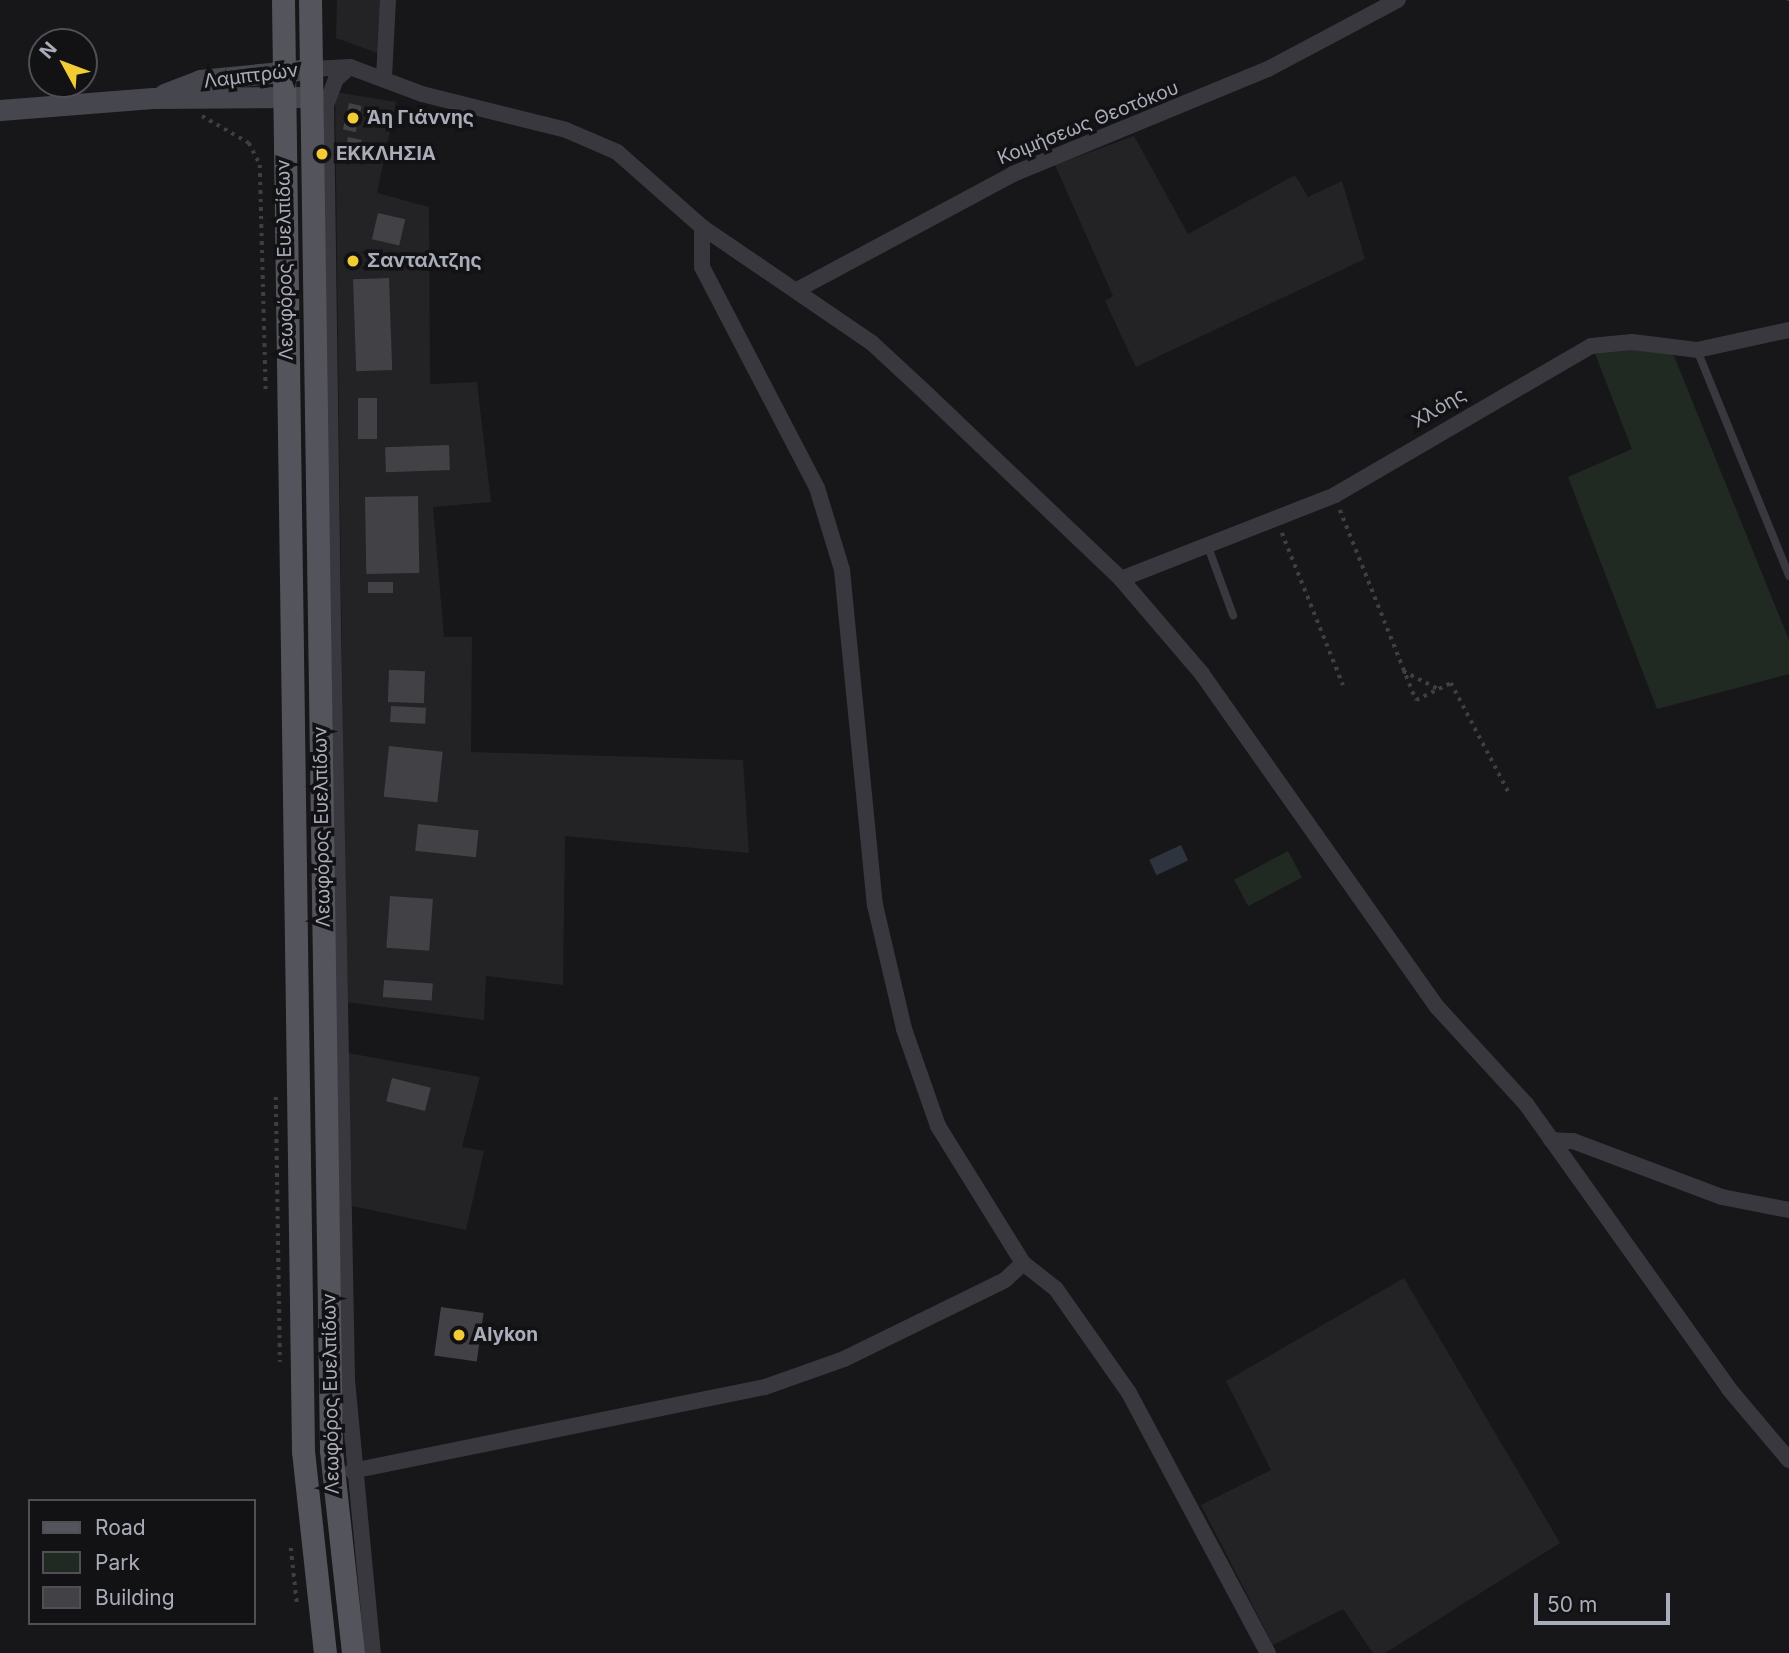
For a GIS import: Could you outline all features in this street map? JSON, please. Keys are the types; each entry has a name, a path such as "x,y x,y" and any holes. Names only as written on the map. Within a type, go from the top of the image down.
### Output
{"main road":[{"name":"Λεωφόρος Ευελπίδων","path":"283,0 303,1451 325,1653"},
{"name":"Λεωφόρος Ευελπίδων","path":"310,0 331,1450 353,1653"}],"street":[{"path":"312,26 322,0"},
{"path":"384,78 388,0"},
{"name":"Κοιμήσεως Θεοτόκου","path":"797,290 1013,174 1268,69 1398,0"},
{"path":"351,67 336,79 326,105 352,1471 373,1653"},
{"path":"311,69 351,67 585,137 617,152 702,227 872,343 1121,579 1202,674 1438,1008 1510,1084 1729,1389 1789,1460"},
{"name":"Λαμπτρών","path":"153,98 200,80 311,69"},
{"name":"Λαμπτρών","path":"0,110 153,98 312,97"},
{"path":"702,227 702,267 817,488 842,570 875,905 904,1029 938,1126 1023,1263 1056,1289 1129,1393 1268,1653"},
{"name":"Χλόης","path":"1121,579 1205,541 1335,495 1591,346 1632,342 1697,350 1789,330"},
{"path":"1551,1140 1573,1141 1722,1197 1789,1210"},
{"path":"352,1471 765,1387 844,1359 1005,1280 1023,1263"}],"lane":[{"path":"1697,350 1789,576"},
{"path":"1205,541 1233,615"}],"path":[{"path":"181,99 257,153 266,401"},
{"path":"1335,495 1401,670 1416,701 1451,683 1510,795"},
{"path":"1275,515 1343,685"},
{"path":"1401,670 1438,689"},
{"path":"276,1088 274,1309 281,1374"},
{"path":"290,1534 298,1606"}],"shaded area":[{"path":"337,0 385,0 388,57 336,38"},
{"path":"335,92 396,102 377,193 429,207 430,384 477,382 491,502 433,507 444,637 472,637 471,752 743,760 749,853 565,836 563,985 486,976 484,1020 346,1002"},
{"path":"1134,136 1188,234 1295,175 1308,197 1342,181 1365,259 1136,367 1105,301 1113,296 1055,165"},
{"path":"1181,845 1188,860 1156,875 1149,860"},
{"path":"348,1053 480,1077 462,1147 484,1151 466,1230 352,1206"},
{"path":"1404,1278 1560,1543 1385,1653 1373,1653 1343,1609 1273,1645 1201,1505 1271,1470 1226,1381"}],"green space":[{"path":"1651,348 1674,356 1789,640 1789,674 1657,709 1568,477 1632,449 1594,351"},
{"path":"1288,851 1302,877 1248,906 1234,880"}],"building":[{"name":"Άη Γιάννης","path":"349,103 362,106 356,132 343,129"},
{"path":"348,137 362,140 358,158 344,155"},
{"path":"378,213 405,219 399,246 372,239"},
{"path":"389,278 392,370 356,371 353,279"},
{"path":"358,398 377,398 377,439 358,439"},
{"path":"449,445 450,470 386,472 385,447"},
{"path":"418,496 419,573 366,574 365,497"},
{"path":"368,582 393,582 393,593 368,593"},
{"path":"389,670 425,671 424,703 388,702"},
{"path":"391,706 426,708 425,724 390,722"},
{"path":"389,746 443,752 437,802 384,797"},
{"path":"418,824 479,830 476,857 415,851"},
{"path":"390,896 433,899 429,951 386,948"},
{"path":"384,980 433,983 432,1000 383,997"},
{"path":"392,1078 431,1088 425,1111 386,1101"},
{"path":"441,1307 484,1313 477,1362 434,1356"}],"place":[{"name":"Άη Γιάννης","path":"353,118"},
{"name":"ΕΚΚΛΗΣΙΑ","path":"322,154"},
{"name":"Σανταλτζης","path":"353,261"},
{"name":"Alykon","path":"459,1335"}]}
